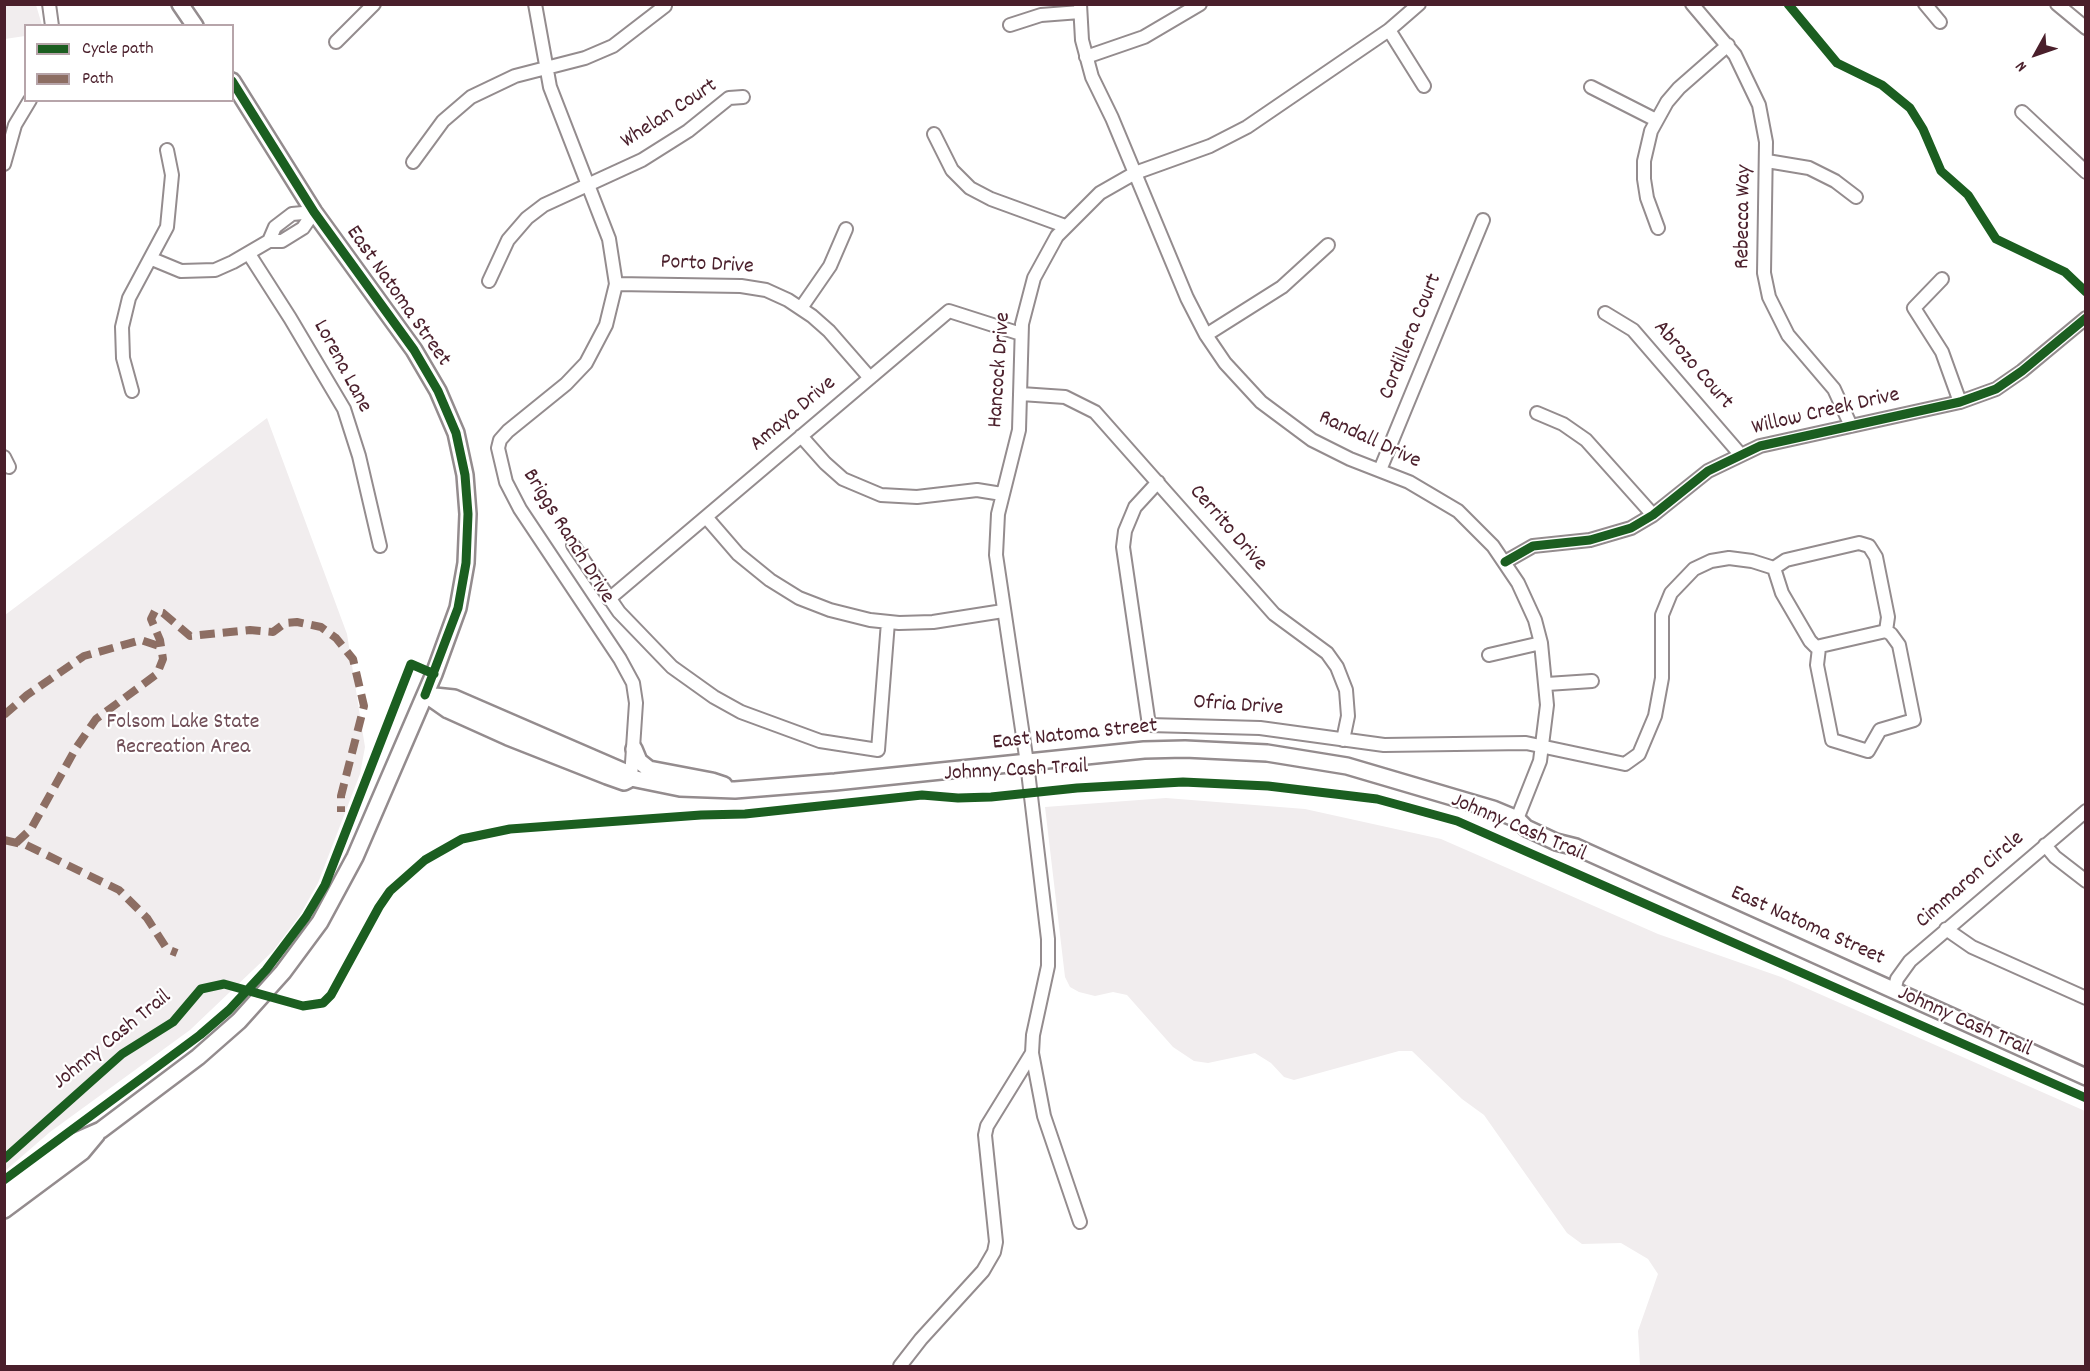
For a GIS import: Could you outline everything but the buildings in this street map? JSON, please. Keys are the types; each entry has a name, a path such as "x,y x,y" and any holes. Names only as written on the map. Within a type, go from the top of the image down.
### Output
{"main road":[{"path":"180,4 194,24"},
{"name":"East Natoma Street","path":"234,84 314,212 414,350 438,391 456,433 465,476 468,514 466,563 456,616 425,694 448,710 508,737 615,779 624,782 631,778 680,788 735,790 1144,750 1267,753 1347,766 1494,809 1517,819 1526,828 1556,842 1576,847 2085,1077"},
{"path":"4,1210 82,1152 101,1130 217,1041 239,1022 289,964 320,922 355,857 425,694"},
{"path":"634,748 639,761 649,769 712,781 735,790"},
{"path":"4,1194 69,1144 101,1130"}],"street":[{"path":"49,4 52,24"},
{"path":"336,42 374,4"},
{"name":"Briggs Ranch Drive","path":"535,4 545,68 557,107 609,239 616,284 606,325 586,363 566,384 508,431 500,441 498,448 506,482 520,509 621,659 633,683 636,703 631,778"},
{"path":"1086,57 1144,38 1200,4"},
{"name":"Hancock Drive","path":"1032,1053 1032,1035 1049,952 1027,763 996,555 998,514 1019,430 1021,334 1034,278 1065,226 1100,193 1135,172 1210,146 1247,128 1389,30 1419,4"},
{"name":"Rebecca Way","path":"1692,4 1728,45 1745,71 1759,105 1767,161 1764,273 1769,297 1785,330 1838,394 1851,426"},
{"path":"1925,4 1940,22"},
{"path":"2057,4 2085,28"},
{"path":"413,162 442,121 471,97 498,83 585,58 613,46 665,6"},
{"path":"1010,25 1041,15 1080,8"},
{"name":"Randall Drive","path":"1080,8 1086,57 1092,77 1135,172 1187,298 1206,335 1238,379 1277,416 1331,450 1431,493 1458,511 1476,527 1505,562 1526,597 1541,643 1547,684 1540,761 1517,819"},
{"path":"1389,30 1424,87"},
{"path":"1658,228 1647,198 1644,179 1646,149 1656,120 1678,88 1728,45"},
{"path":"1591,87 1656,120"},
{"name":"Whelan Court","path":"489,281 504,246 527,218 544,205 661,150 729,98 743,97"},
{"path":"4,164 15,125 29,102"},
{"path":"2022,112 2085,172"},
{"path":"934,134 952,170 970,188 991,199 1065,226"},
{"path":"132,391 123,358 122,327 129,298 164,235 170,211 172,175 167,150"},
{"path":"1767,161 1809,168 1835,181 1856,197"},
{"path":"152,259 172,268 196,272 225,267 269,241 282,241 303,228 314,212"},
{"name":"Cordillera Court","path":"1380,470 1483,220"},
{"path":"801,308 830,266 846,229"},
{"path":"1206,335 1282,287 1328,245"},
{"name":"Lorena Lane","path":"249,254 344,410 359,456 380,546"},
{"path":"1942,279 1914,308 1942,352 1960,402"},
{"name":"Porto Drive","path":"616,284 741,286 766,290 801,308 829,332 870,378"},
{"name":"Amaya Drive","path":"609,599 949,311 1021,334"},
{"name":"Abrozo Court","path":"1605,313 1633,330 1740,454"},
{"name":"Willow Creek Drive","path":"1505,562 1533,546 1590,540 1618,534 1653,515 1702,475 1740,454 1774,443 1960,402 2009,381 2085,318"},
{"name":"Cerrito Drive","path":"1021,394 1057,395 1088,407 1102,418 1280,621 1314,642 1332,660 1344,682 1347,699 1343,740"},
{"path":"1537,413 1563,424 1587,440 1653,515"},
{"path":"801,436 843,479 881,495 917,497 977,489 1002,494"},
{"name":"Ofria Drive","path":"1158,482 1135,507 1125,531 1123,548 1149,725 1241,726 1384,745 1465,745 1506,742 1543,746 1618,764 1631,762 1639,754 1655,716 1662,678 1662,615 1677,585 1694,569 1720,559 1741,559 1774,568"},
{"path":"706,518 750,565 784,590 830,610 888,622 933,622 1003,611"},
{"path":"1819,648 1810,641 1782,593 1774,568 1786,560 1859,543 1869,546 1876,557 1888,617 1886,631"},
{"path":"573,545 609,599 653,650 714,697 757,719 795,734 844,746 878,750 888,622"},
{"path":"1819,648 1886,631"},
{"path":"1819,648 1817,665 1832,740 1868,751 1880,730 1914,720 1899,645 1886,631"},
{"path":"1489,655 1541,643"},
{"path":"1547,684 1592,681"},
{"name":"Cimmaron Circle","path":"1894,991 1903,969 1946,929 2085,812"},
{"path":"2045,845 2069,870 2085,881"},
{"path":"1946,929 1972,947 2085,998"},
{"path":"1032,1053 1044,1116 1080,1222"},
{"path":"900,1366 990,1261 996,1242 985,1135 987,1126 1032,1053"}],"shaded area":[{"path":"4,5 36,5 42,24 24,24 24,36 5,39"},
{"name":"Folsom Lake State Recreation Area","path":"267,418 347,634 365,747 360,774 318,883 300,915 273,951 190,1030 50,1132 5,1171 5,615"},
{"path":"1166,798 1305,809 1441,839 1658,934 1781,977 2085,1111 2085,1366 1640,1366 1638,1331 1658,1274 1648,1259 1621,1243 1582,1244 1567,1233 1484,1115 1462,1099 1412,1051 1399,1051 1294,1080 1284,1077 1271,1063 1255,1053 1208,1063 1194,1061 1173,1047 1127,995 1113,992 1095,996 1070,987 1065,977 1045,807"}],"marked path":[{"path":"16,843 31,829 76,748 96,719 157,674 163,659 160,640 151,619 155,611 163,613 190,636 250,630 273,632 285,623 297,622 321,627 336,638 353,659 364,706 341,796 341,812"},
{"path":"4,715 27,695 84,656 141,640 159,646"},
{"path":"4,840 26,845 119,890 147,918 167,949 177,953"}],"cycle path":[{"path":"1788,4 1837,63 1882,85 1910,108 1923,129 1941,171 1968,195 1996,239 2065,272 2086,292"},
{"path":"234,84 314,212 414,350 438,391 456,433 465,475 468,514 466,563 458,608 425,695"},
{"path":"1505,562 1533,546 1590,540 1631,528 1653,515 1708,471 1760,446 1960,402 1996,389 2022,371 2086,318"},
{"path":"4,1180 200,1035 229,1010 266,970 306,917 325,885 411,664 434,674"},
{"name":"Johnny Cash Trail","path":"4,1159 122,1054 173,1022 201,989 224,984 303,1006 323,1003 331,995 390,891 425,860 462,839 510,829 701,815 745,814 922,795 958,798 991,797 1077,788 1183,782 1268,786 1377,799 1457,821 2086,1098"}]}
